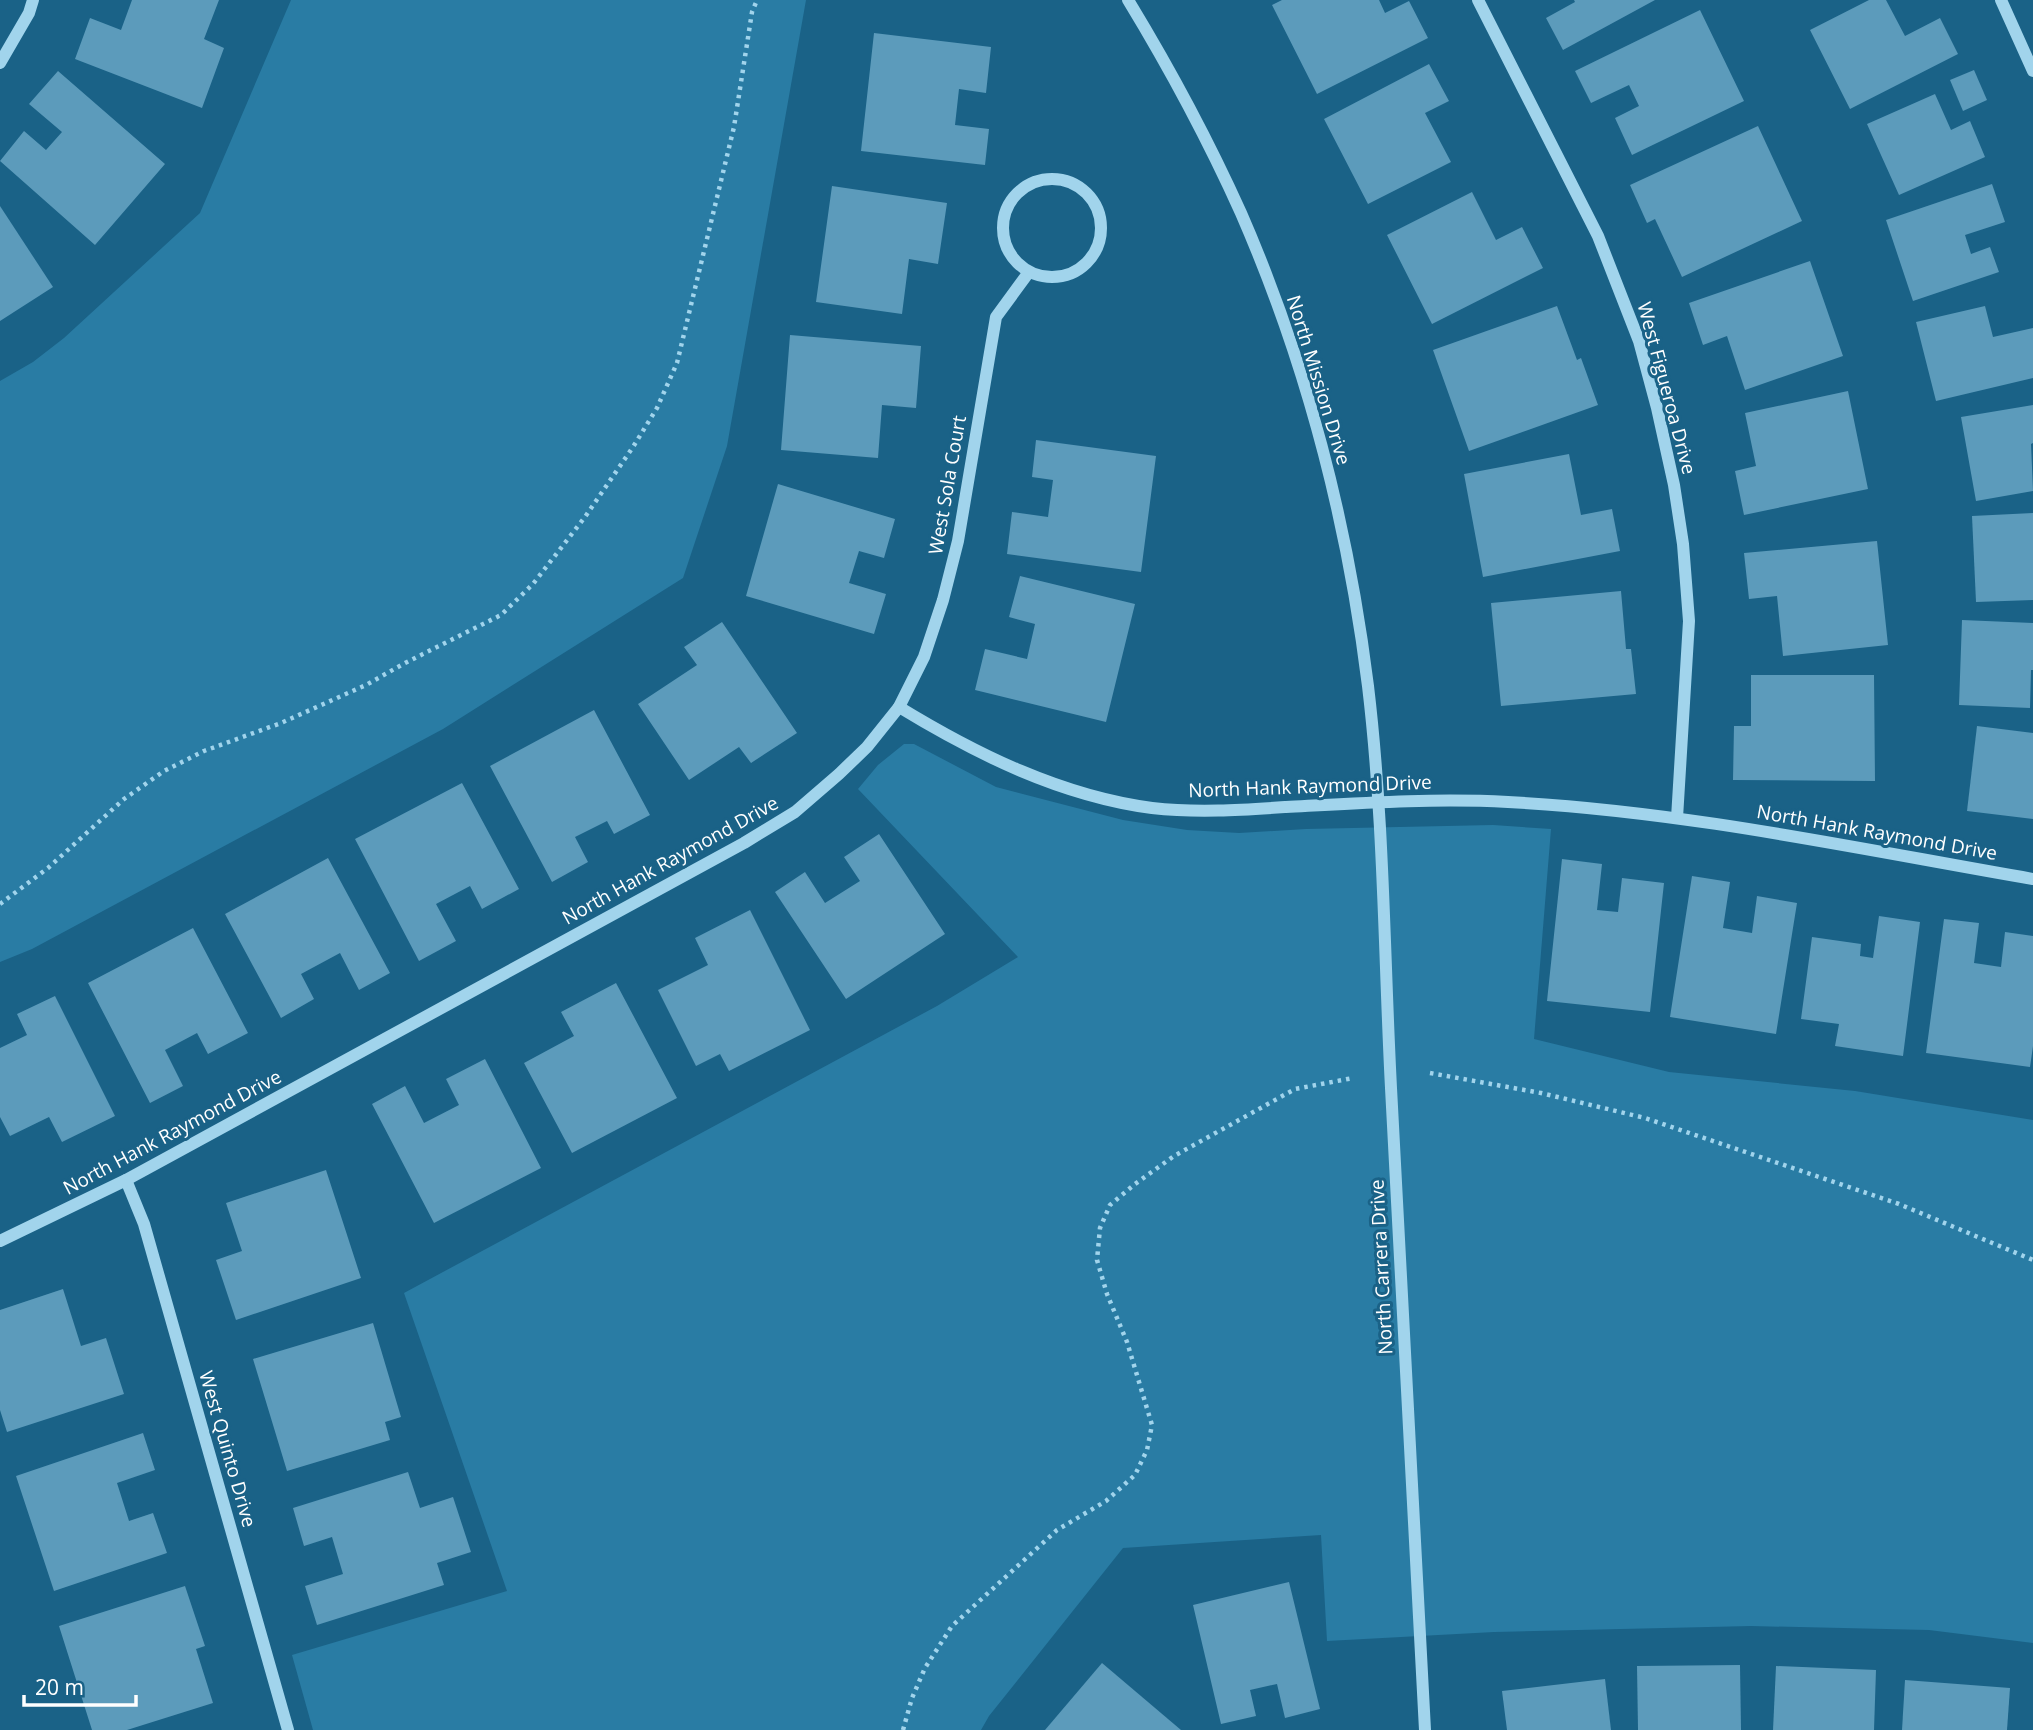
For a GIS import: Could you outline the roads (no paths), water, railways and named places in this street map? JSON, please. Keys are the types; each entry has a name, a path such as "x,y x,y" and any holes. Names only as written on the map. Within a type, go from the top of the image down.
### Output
{"street":[{"path":"0,63 29,13 33,0"},
{"name":"North Mission Drive","path":"1128,0 1205,136 1242,216 1287,332 1322,451 1350,575 1367,684 1379,801"},
{"name":"West Figueroa Drive","path":"1478,0 1598,236 1639,341 1657,408 1674,485 1683,544 1689,621 1677,818"},
{"path":"2001,0 2033,71"},
{"path":"1054,179 1070,182 1084,191 1095,204 1101,234 1097,249 1087,263 1075,272 1060,277 1044,277 1029,272 1016,262 1007,248 1002,232 1004,215 1011,200 1023,188 1038,181 1054,179"},
{"name":"West Sola Court","path":"899,707 924,656 943,600 958,541 996,317 1029,272"},
{"name":"North Hank Raymond Drive","path":"0,1241 125,1180 744,843 795,812 839,774 867,747 899,707 952,740 1021,771 1071,790 1151,807 1209,811 1379,801 1506,802 1677,818 2033,879"},
{"name":"North Carrera Drive","path":"1379,801 1390,1076 1425,1730"},
{"name":"West Quinto Drive","path":"125,1180 144,1224 288,1730"}]}
